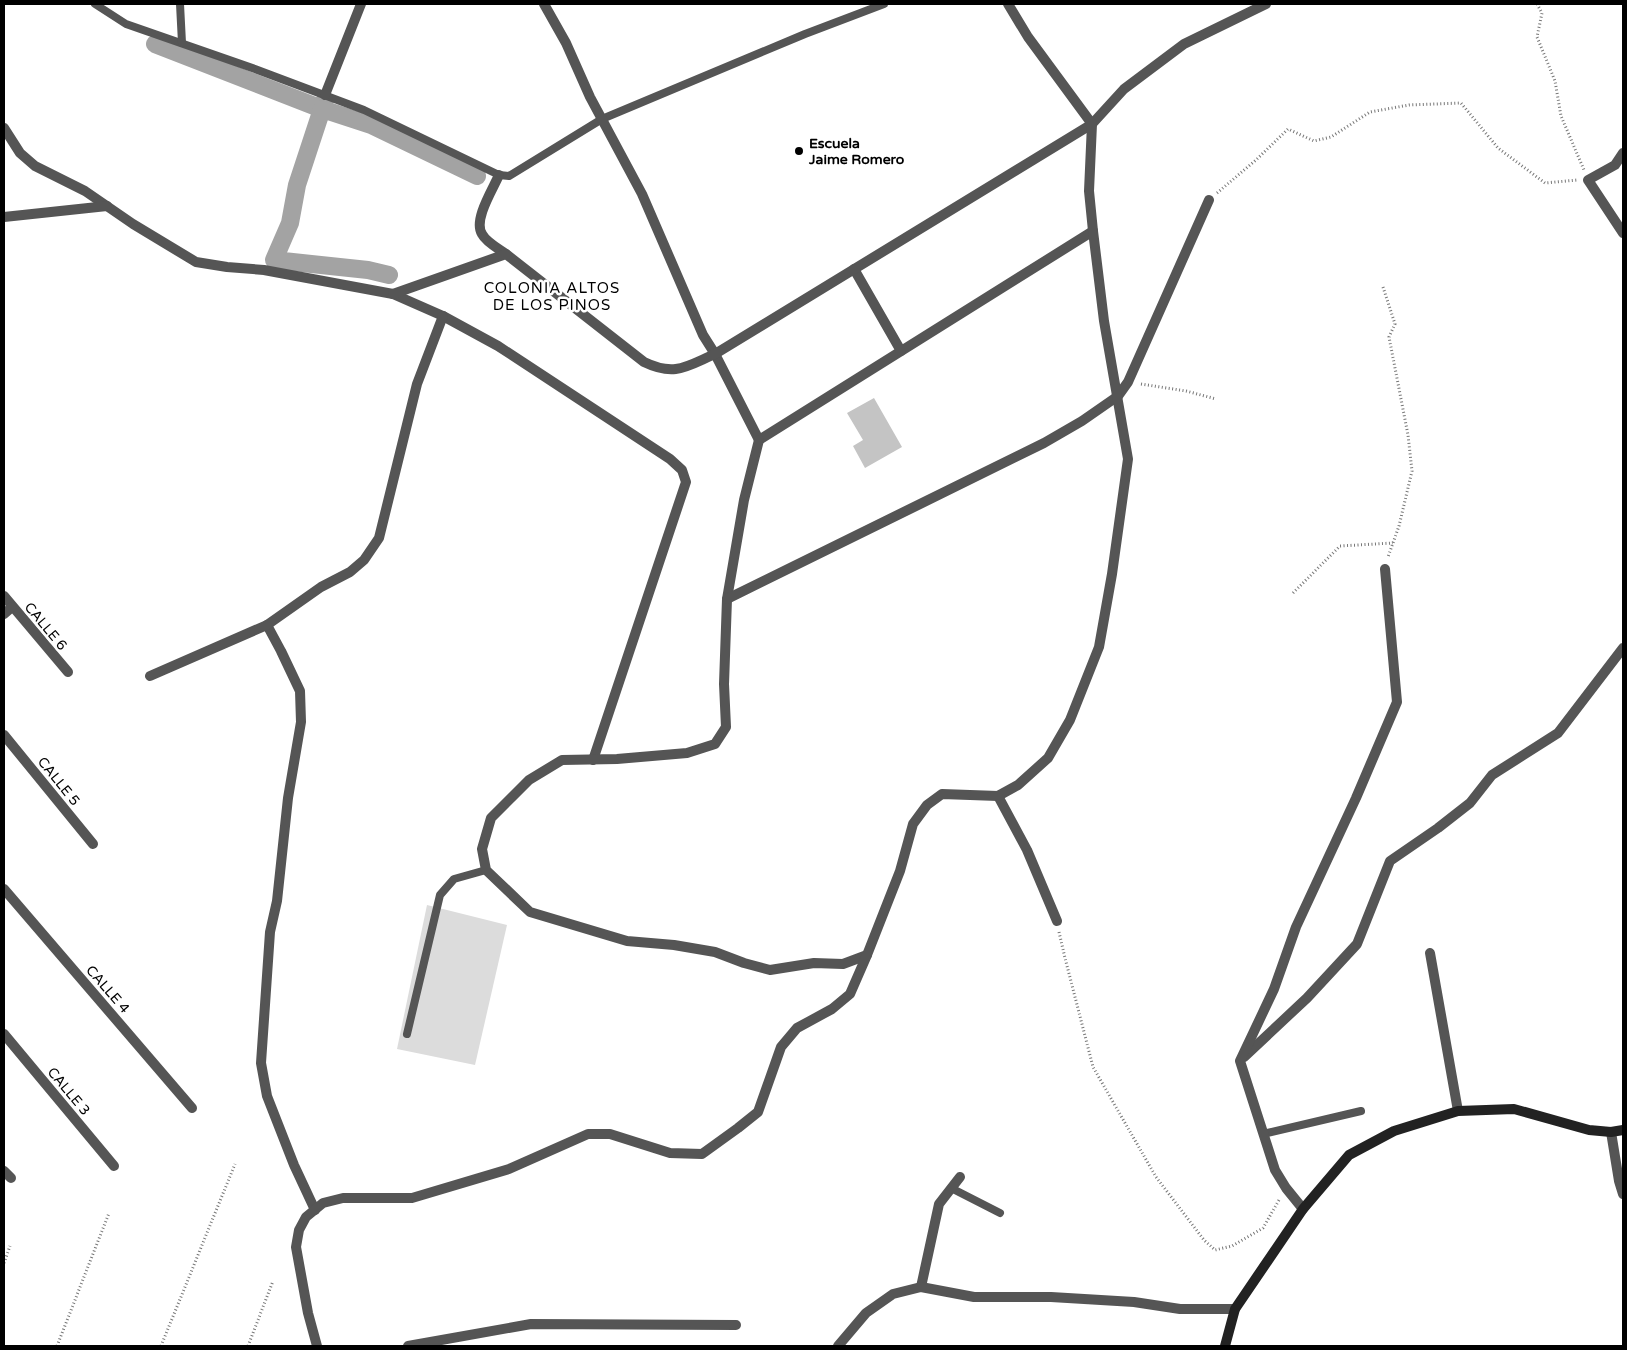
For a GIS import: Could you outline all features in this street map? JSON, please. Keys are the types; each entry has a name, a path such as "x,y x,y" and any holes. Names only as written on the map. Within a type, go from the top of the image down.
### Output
{"street":[{"path":"325,95 361,4"},
{"path":"544,4 566,43 590,96 642,194 703,334 716,354 759,440 744,500 727,599 724,684 726,727 715,744 687,753 618,759 562,760 529,780 491,818 482,849 486,870 530,912 627,941 674,944 715,952 770,970 814,963 843,964 867,956"},
{"path":"317,1346 308,1313 296,1247 299,1230 306,1217 323,1203 343,1198 412,1198 509,1169 588,1134 610,1134 670,1153 702,1154 758,1112 781,1047 797,1028 832,1009 850,994 900,871 913,824 927,805 942,794 998,796 1018,786 1048,758 1070,720 1099,647 1112,574 1128,459 1104,321 1093,231 1089,191 1092,124 1028,37 1008,4"},
{"path":"499,175 481,214 479,226 482,236 644,362 668,371 682,368 716,354 1092,124 1124,89 1184,44 1266,4"},
{"path":"4,128 20,153 35,166 85,191 133,224 196,262 264,270 393,294 443,316 498,346 670,459 682,470 686,482 593,760"},
{"path":"1623,153 1614,165 1588,180 1623,233"},
{"path":"727,599 1044,443 1082,421 1118,396 1128,382 1209,200"},
{"path":"4,217 107,206"},
{"path":"759,440 1093,231"},
{"path":"393,294 506,254"},
{"path":"854,269 901,351"},
{"path":"150,676 267,625 321,588 350,572 364,560 379,538 417,384 443,316"},
{"path":"1303,1209 1286,1188 1275,1170 1240,1062 1274,988 1296,927 1356,798 1397,702 1385,569"},
{"name":"CALLE 6","path":"4,596 68,672"},
{"path":"4,614 12,607"},
{"path":"267,625 300,692 301,722 288,798 277,901 270,932 260,1063 267,1096 294,1165 315,1210"},
{"path":"1240,1062 1307,998 1357,944 1390,861 1470,803 1492,775 1558,733 1623,648"},
{"name":"CALLE 5","path":"4,735 94,844"},
{"path":"998,796 1027,850 1057,921"},
{"name":"CALLE 4","path":"4,888 192,1108"},
{"path":"1430,954 1458,1111"},
{"name":"CALLE 3","path":"4,1034 114,1166"},
{"path":"1225,1346 1235,1309 1303,1209 1348,1155 1394,1131 1458,1111 1514,1109 1589,1130 1611,1132 1623,1130"},
{"path":"1611,1132 1623,1194"},
{"path":"921,1287 939,1204 960,1177"},
{"path":"838,1346 866,1313 893,1294 921,1287 974,1297 1051,1297 1134,1302 1180,1309 1235,1309"},
{"path":"408,1346 531,1324 736,1325"}],"lane":[{"path":"95,4 126,24 364,110 499,175 509,176 602,119 805,34 884,4"},
{"path":"180,4 182,43"},
{"path":"407,1034 440,895 454,879 486,870"},
{"path":"1263,1134 1361,1111"},
{"path":"951,1188 1000,1213"}],"path":[{"path":"1209,200 1256,160 1288,129 1314,141 1331,137 1370,112 1409,105 1460,103 1498,148 1545,183 1588,180 1561,116 1555,81 1537,37 1542,13 1537,4"},
{"path":"1383,287 1395,324 1389,337 1408,435 1412,471 1385,569"},
{"path":"1128,382 1186,391 1216,399"},
{"path":"1293,593 1340,546 1393,543"},
{"path":"1057,921 1093,1067 1156,1177 1204,1240 1215,1250 1232,1246 1262,1228 1286,1188"},
{"path":"161,1346 235,1164"},
{"path":"57,1346 109,1213"},
{"path":"4,1263 10,1246"},
{"path":"248,1346 273,1281"}],"shaded area":[{"path":"427,905 507,925 475,1065 397,1049"}],"building":[{"path":"874,398 902,447 865,468 853,446 863,440 847,413"}],"waterway":[{"path":"155,44 322,109 325,100"},
{"path":"389,275 368,270 274,260 290,223 297,185 322,109 371,125 477,176"}],"place":[{"name":"Escuela Jaime Romero","path":"799,151"}],"district":[{"name":"COLONIA ALTOS DE LOS PINOS","path":"552,296"}]}
